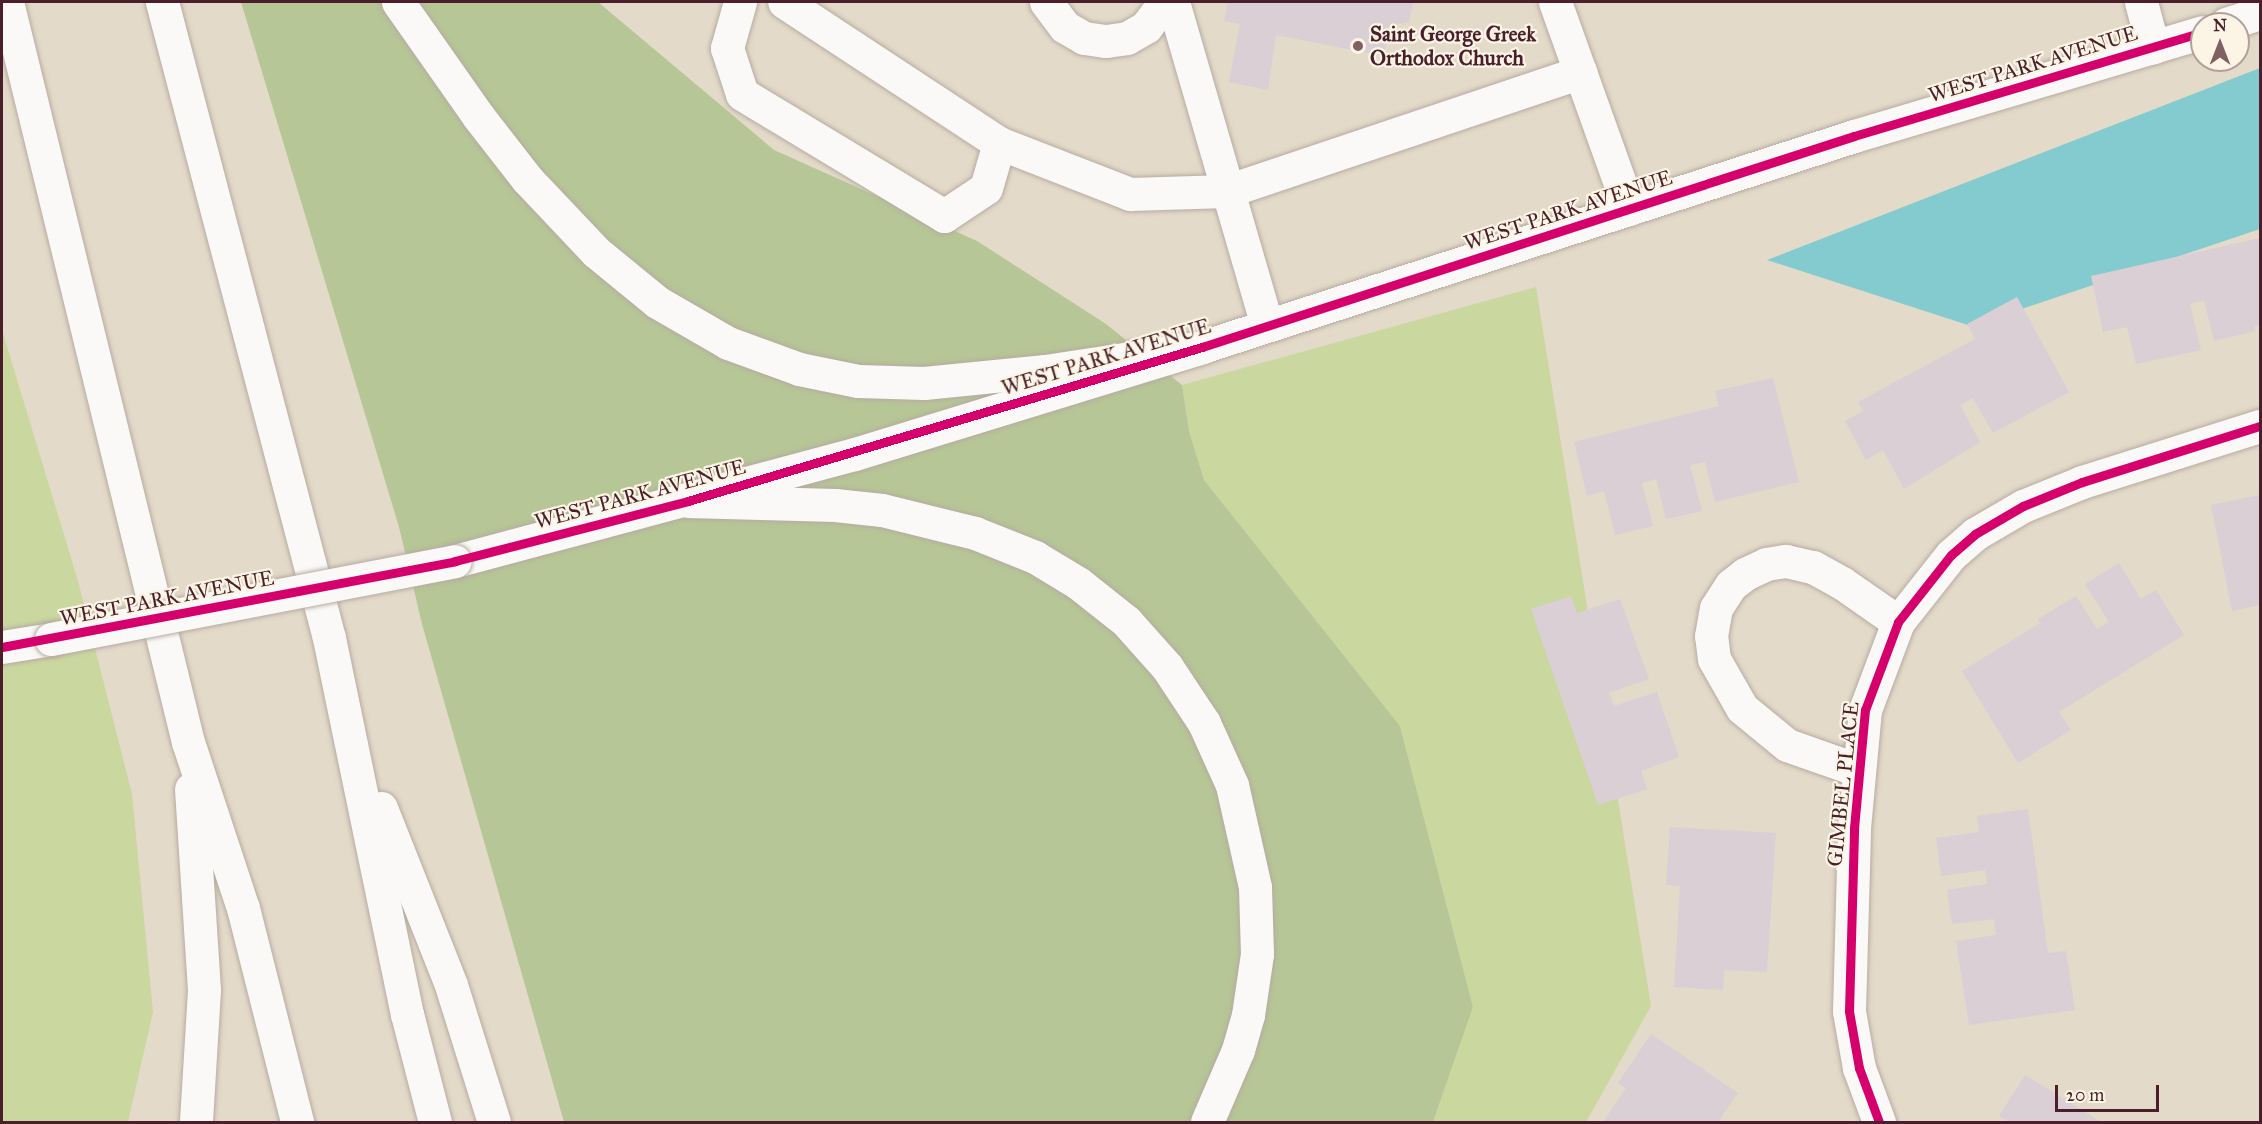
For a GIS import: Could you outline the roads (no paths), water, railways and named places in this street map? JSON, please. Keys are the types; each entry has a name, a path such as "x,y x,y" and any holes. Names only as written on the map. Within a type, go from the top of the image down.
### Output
{"main road":[{"path":"7,2 189,742 243,908 297,1122"},
{"path":"162,2 350,730 407,1014 435,1122"},
{"path":"398,2 478,116 527,179 596,252 657,302 728,343 799,369 858,381 924,383 1045,371 1202,347"},
{"path":"740,2 727,48 742,94 944,216 986,188 999,143"},
{"path":"784,2 999,143 1130,194 1227,191 1581,72"},
{"path":"1046,2 1065,27 1084,38 1106,41 1127,38 1146,27 1165,2"},
{"path":"1173,2 1267,326"},
{"path":"1556,2 1629,209"},
{"path":"2141,2 2153,47"},
{"name":"WEST PARK AVENUE","path":"2,647 455,561 688,501 1202,347 1854,136 2190,36"},
{"name":"GIMBEL PLACE","path":"1879,1122 1859,1068 1849,1011 1858,770 1865,710 1898,622 1951,555 1975,534 2023,506 2082,482 2260,426"},
{"path":"688,501 835,505 919,516 975,532 1035,557 1078,583 1126,621 1167,667 1204,723 1232,785 1255,887 1257,954 1248,1015 1238,1050 1208,1122"},
{"path":"1858,770 1787,745 1742,708 1714,658 1711,636 1716,608 1731,585 1745,574 1766,564 1786,561 1813,567 1842,583 1898,622"},
{"path":"350,730 451,985 494,1122"},
{"path":"189,742 204,990 196,1122"}],"water":[{"path":"2260,68 2260,229 1971,326 1767,260 2250,72"}],"place":[{"name":"Saint George Greek Orthodox Church","path":"1358,46"}]}
